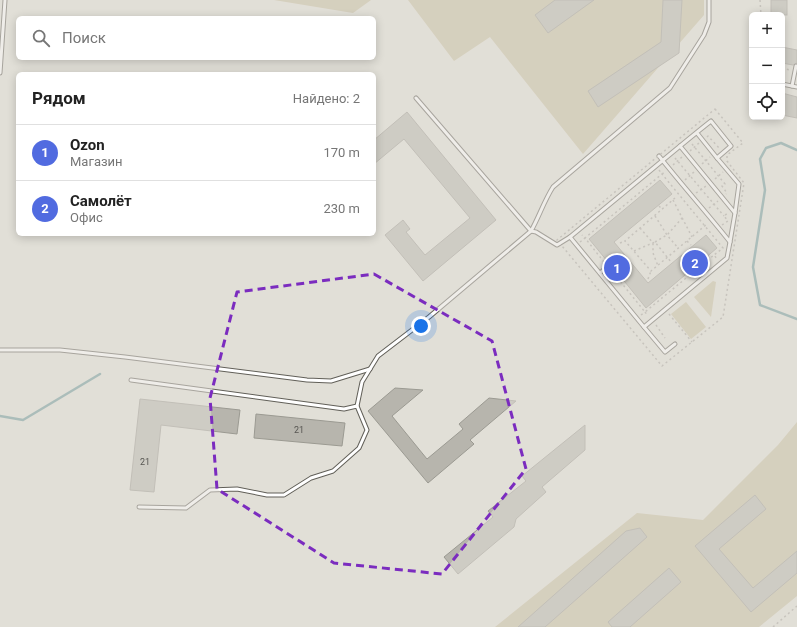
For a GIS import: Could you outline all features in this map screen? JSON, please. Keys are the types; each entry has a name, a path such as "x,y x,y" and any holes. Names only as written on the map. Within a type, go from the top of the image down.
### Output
{"lane":[{"path":"0,73 5,0"},
{"path":"139,507 186,508 210,490 237,489 267,495 284,495 311,478 333,471 359,448 367,430 357,406 362,382 378,356 429,316 531,231 547,196 553,187 670,88 710,22 709,0"},
{"path":"792,86 796,66"},
{"path":"785,85 797,87"},
{"path":"416,98 531,231 536,232 558,245 578,231 711,121 731,146 717,158"},
{"path":"644,327 727,258 733,211 739,184 697,133"},
{"path":"680,146 733,211"},
{"path":"659,156 730,242"},
{"path":"570,237 665,352 675,344"},
{"path":"600,273 608,266"},
{"path":"0,350 60,350 306,380 331,381 370,369"},
{"path":"131,380 344,409 357,406"}],"path":[{"path":"760,0 761,12"},
{"path":"557,240 662,366 723,317 744,183 726,158 727,155 743,143 715,109"},
{"path":"707,137 708,136 720,149"},
{"path":"672,154 728,221 712,234"},
{"path":"577,245 585,238 662,174 723,248 645,312 585,238 578,231"},
{"path":"620,243 674,199 692,237"},
{"path":"659,206 662,209"},
{"path":"724,216 733,211"},
{"path":"655,216 667,235 678,248"},
{"path":"634,252 667,235 683,217"},
{"path":"648,279 651,271 712,220"},
{"path":"640,228 671,262"},
{"path":"625,240 651,271"},
{"path":"687,241 691,245"},
{"path":"654,242 652,253 658,266"},
{"path":"714,255 721,263"},
{"path":"665,309 692,342"},
{"path":"652,320 665,338"},
{"path":"773,627 797,606"}],"highlighted area":[{"path":"374,274 492,341 526,469 442,574 334,563 217,489 210,398 237,292"}],"shaded area":[{"path":"274,0 371,0 353,13"},
{"path":"408,0 704,0 704,15 583,154 490,37 454,61"},
{"path":"713,281 716,282 711,317 694,297"},
{"path":"686,302 706,327 691,339 671,314"},
{"path":"797,422 797,596 759,627 495,627 637,513 703,520 778,445"}],"building":[{"path":"555,0 594,0 548,33 535,15"},
{"path":"663,0 682,0 679,53 598,107 588,91 661,42"},
{"path":"771,0 787,0 787,15 785,15 785,12 771,12"},
{"path":"785,48 797,50 797,63 793,65 785,64"},
{"path":"785,94 797,97 797,118 785,116"},
{"path":"407,112 496,220 423,281 385,235 403,220 410,229 406,232 425,255 470,218 404,139 376,162 376,138"},
{"path":"660,180 672,194 614,242 648,283 706,235 717,248 646,308 611,263 608,262 589,239"},
{"path":"395,388 423,390 392,416 427,459 463,429 459,424 489,398 516,401 470,440 474,444 428,483 368,411"},
{"path":"140,399 240,410 237,434 161,425 154,492 130,490"},
{"path":"256,414 345,423 342,446 254,438"},
{"path":"585,425 585,450 542,487 546,492 516,519 514,527 458,574 444,557 493,517 488,511 526,481 522,476"},
{"path":"755,495 766,509 719,549 753,588 797,551 797,573 751,612 695,546"},
{"path":"640,528 647,537 545,627 518,627 626,531"},
{"path":"669,568 681,582 630,627 612,627 608,622"}],"waterway":[{"path":"797,150 781,143 766,148 760,159 765,190 753,267 760,305 797,319"},
{"path":"0,416 23,420 100,374"}],"place":[{"name":"Самолёт","path":"695,263"},
{"name":"Ozon","path":"617,268"}]}
